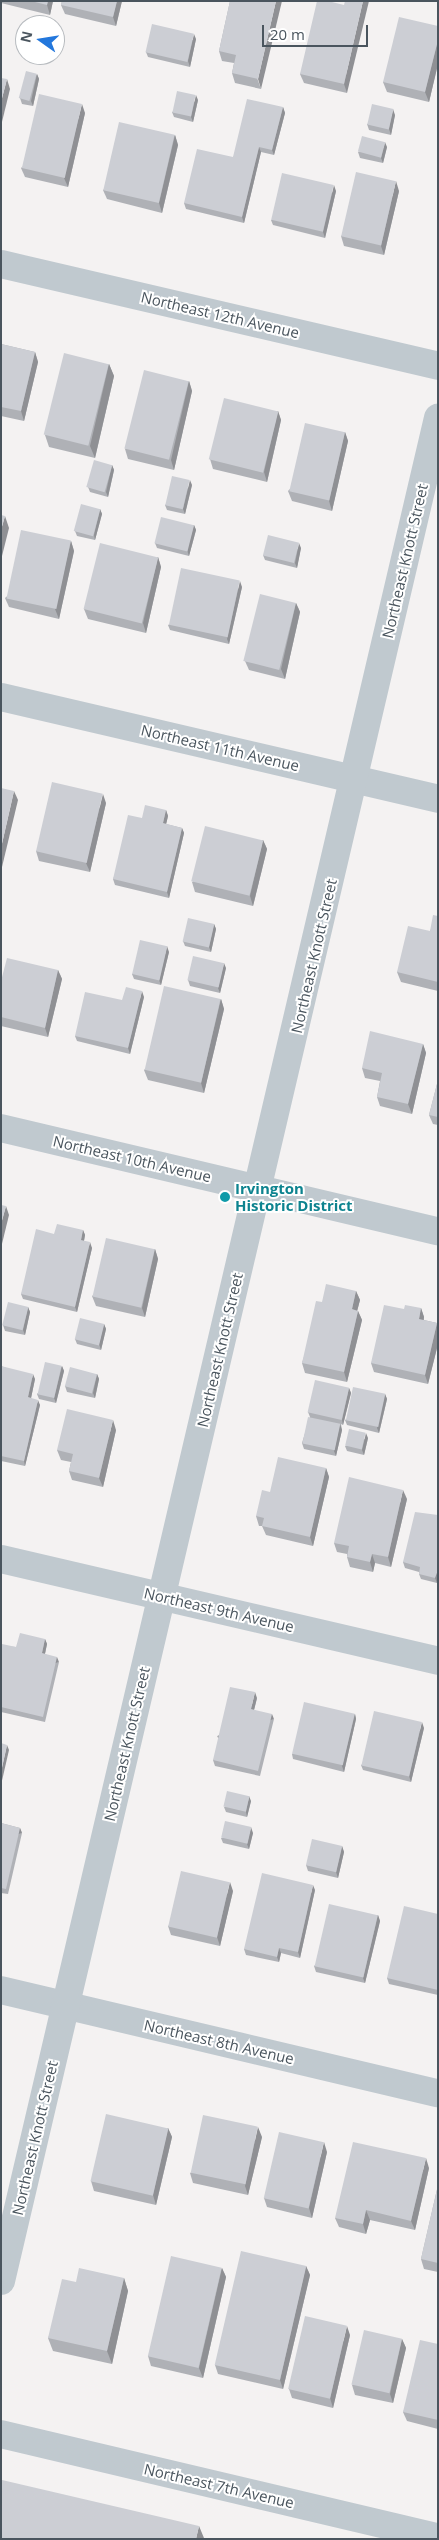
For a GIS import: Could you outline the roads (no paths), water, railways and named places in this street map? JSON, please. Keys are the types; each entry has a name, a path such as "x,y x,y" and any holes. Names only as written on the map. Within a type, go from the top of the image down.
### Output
{"street":[{"name":"Northeast 12th Avenue","path":"1,264 438,366"},
{"name":"Northeast Knott Street","path":"1,2281 7,2228 66,2006 355,780 438,418"},
{"name":"Northeast 11th Avenue","path":"1,696 438,799"},
{"name":"Northeast 10th Avenue","path":"1,1128 438,1231"},
{"name":"Northeast 9th Avenue","path":"1,1559 438,1661"},
{"name":"Northeast 8th Avenue","path":"1,1990 438,2092"},
{"name":"Northeast 7th Avenue","path":"1,2434 437,2537"}],"place":[{"name":"Irvington Historic District","path":"225,1197"}]}
